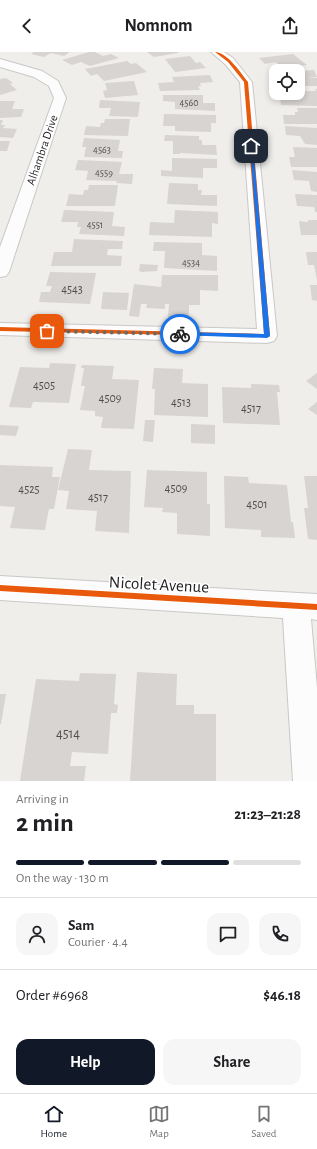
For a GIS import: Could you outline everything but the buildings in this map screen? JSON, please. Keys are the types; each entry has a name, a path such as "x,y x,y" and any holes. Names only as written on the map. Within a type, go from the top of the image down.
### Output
{"street":[{"path":"0,329 267,336 246,82 230,61 217,52"},
{"name":"Alhambra Drive","path":"0,63 38,74 54,84 60,98 0,272"},
{"name":"Nicolet Avenue","path":"0,588 307,607"},
{"path":"307,607 309,781"}],"cycle path":[{"path":"0,329 267,336 246,82 229,61 217,52"},
{"path":"0,588 317,607"}],"way so far":[{"path":"47,331 180,334"}],"route":[{"path":"180,334 267,336 251,146"}]}
